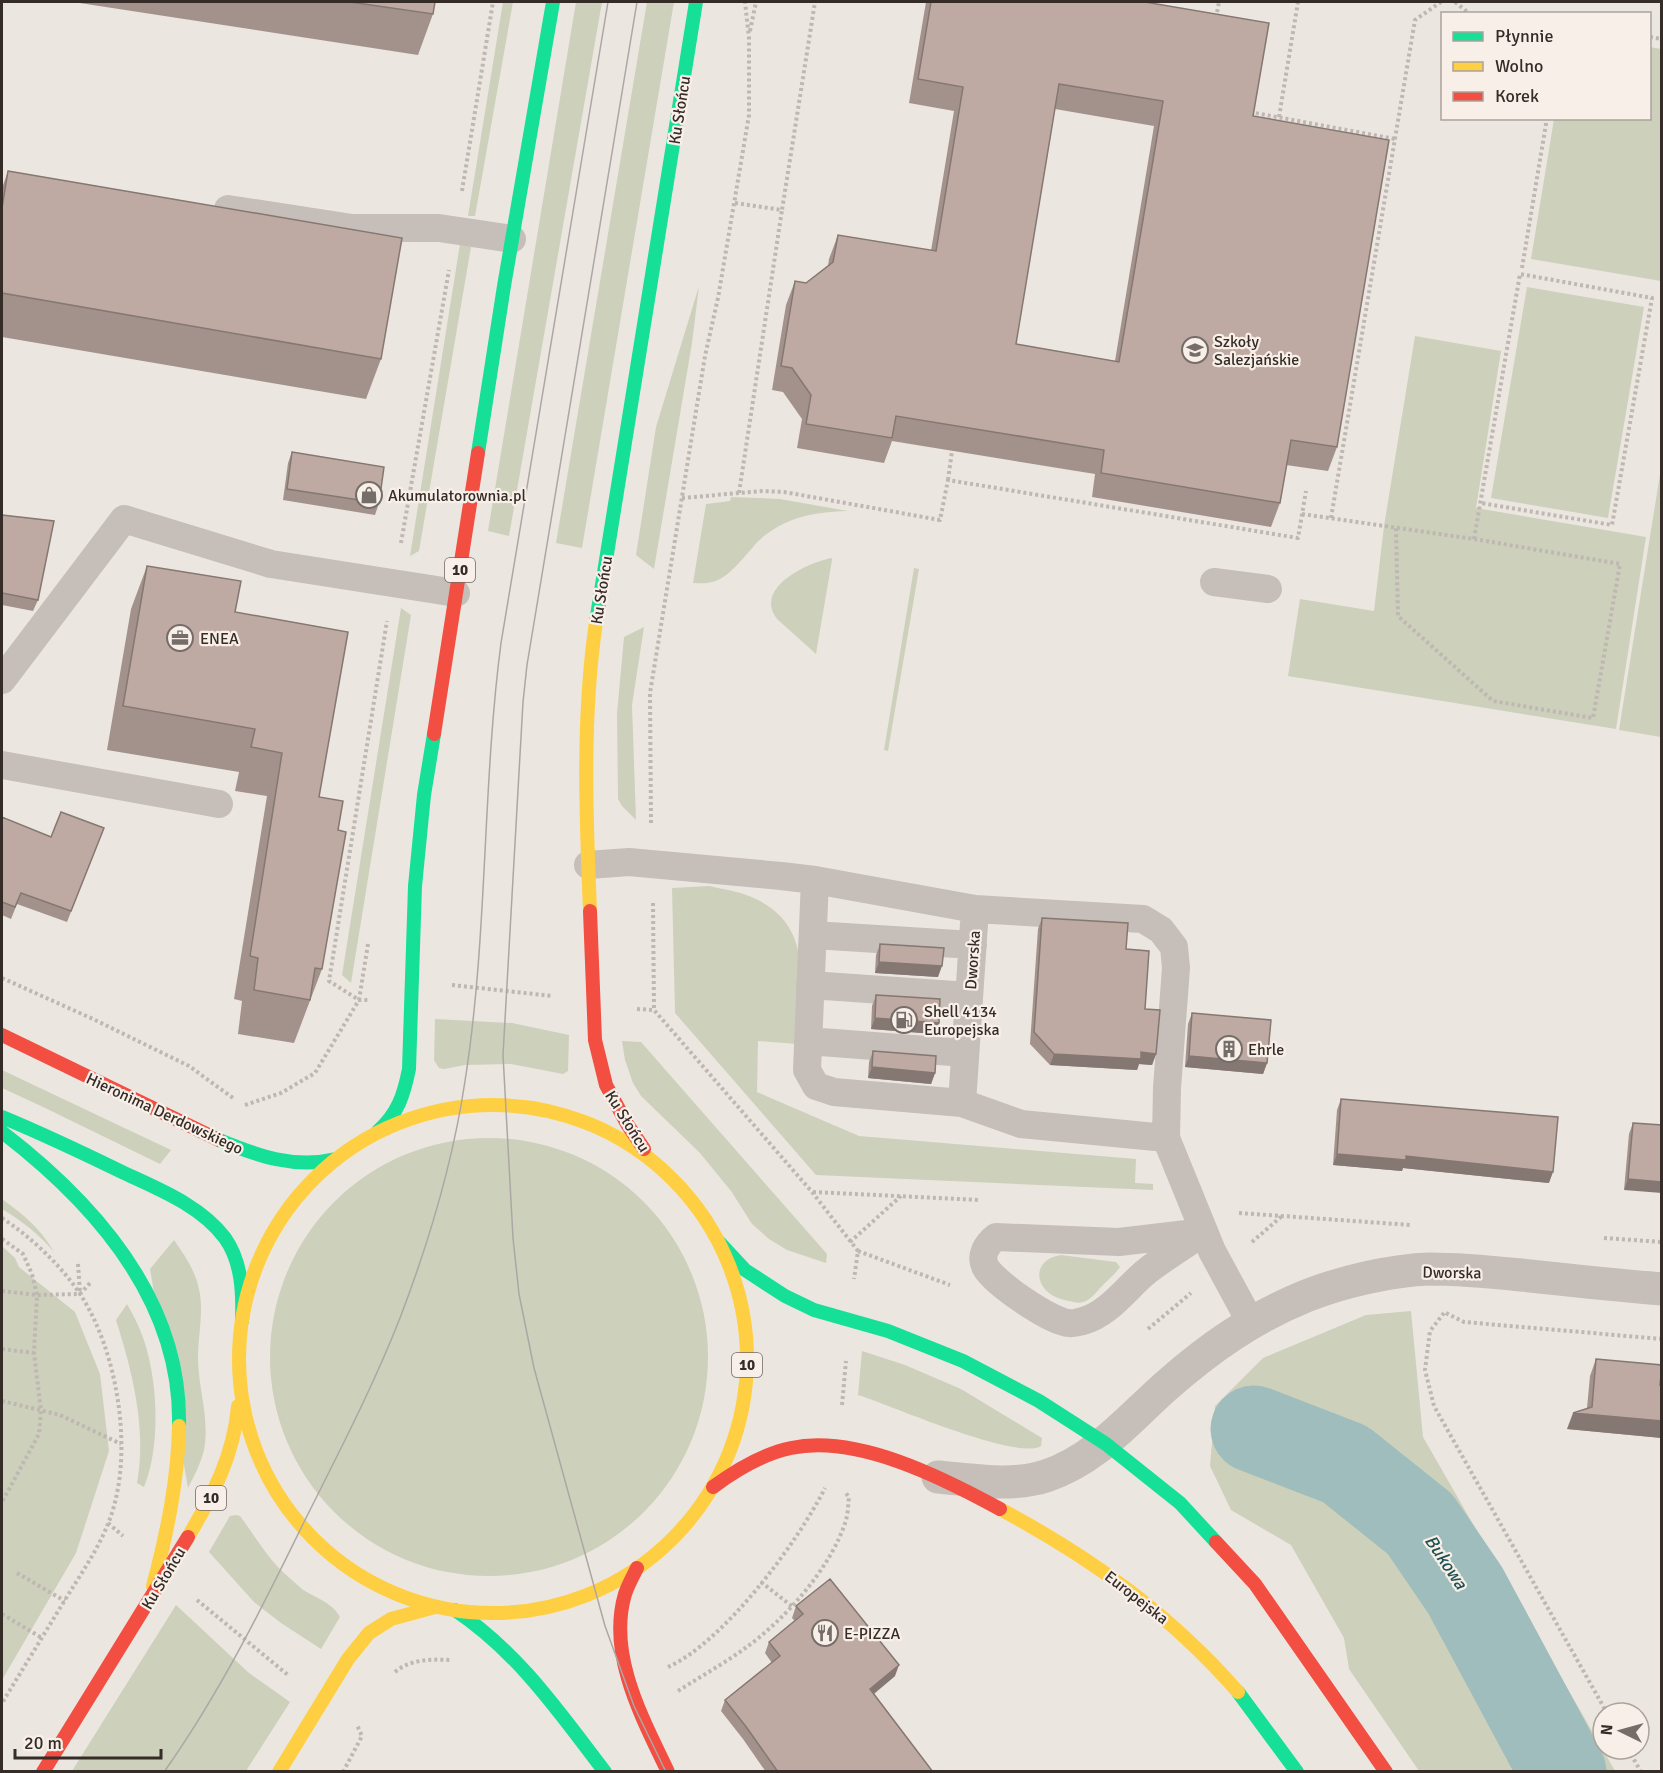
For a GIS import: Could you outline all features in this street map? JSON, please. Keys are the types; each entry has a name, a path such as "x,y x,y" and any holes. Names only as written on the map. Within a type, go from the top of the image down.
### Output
{"main road":[{"name":"10","path":"239,1369 242,1321 253,1274 273,1231 301,1192 336,1159 386,1125 398,1110 404,1092 409,1069 415,886 428,773 512,239 553,2"},
{"name":"Ku Słońcu","path":"659,1167 615,1104 606,1085 595,1040 588,865 587,721 589,669 600,591 696,2"},
{"name":"Hieronima Derdowskiego","path":"2,1035 233,1146 296,1164 336,1159"},
{"path":"376,1132 436,1111 467,1106 515,1105 562,1114 592,1124 634,1147 659,1167"},
{"path":"2,1117 63,1143 164,1192 190,1207 219,1230 231,1248 240,1274 243,1292 242,1321"},
{"path":"2,1132 54,1175 91,1212 143,1285 164,1329 174,1366 177,1388 176,1468 166,1540 153,1587 141,1614"},
{"name":"10","path":"279,1772 348,1659 369,1633 391,1619 435,1607 502,1613 550,1607 595,1592 637,1568 663,1548 685,1526 713,1487 733,1443 744,1397 747,1365 746,1333 742,1309 732,1271 719,1242 693,1201 659,1167"},
{"path":"719,1242 746,1270 785,1296 813,1310 888,1331 963,1361 1039,1401 1106,1444 1180,1503 1255,1584 1386,1772"},
{"name":"Ku Słońcu","path":"42,1772 141,1614 222,1478 236,1432 239,1369"},
{"path":"239,1369 242,1401 254,1447 267,1476 293,1516 327,1551 365,1579 394,1593 435,1607"},
{"name":"Europejska","path":"713,1487 746,1464 803,1446 853,1450 894,1461 933,1476 998,1507 1093,1563 1165,1617 1244,1698 1297,1772"},
{"path":"637,1568 622,1601 619,1628 621,1646 648,1729 668,1772"},
{"path":"455,1610 474,1623 514,1658 571,1726 605,1772"}],"street":[{"name":"Dworska","path":"1106,1444 1187,1368 1220,1341 1307,1296 1341,1285 1429,1269 1478,1271 1662,1289"},
{"name":"Europejska","path":"933,1476 992,1482 1026,1480 1059,1471 1106,1444"}],"lane":[{"path":"200,205 352,228 439,228 512,239"},
{"path":"2,680 124,519 271,564 456,593"},
{"path":"1215,582 1268,589"},
{"path":"2,765 219,804"},
{"name":"Dworska","path":"588,865 629,862 815,880 975,909 962,1103"},
{"path":"815,880 807,1070 816,1086 834,1092 962,1103 1021,1124 1166,1138"},
{"path":"975,909 1143,919 1161,930 1174,947 1176,968 1167,1088 1166,1138 1220,1267 1251,1323"},
{"path":"813,935 973,945"},
{"path":"810,985 969,996"},
{"path":"808,1041 965,1053"},
{"path":"1204,1232 1147,1271 1098,1315 1082,1322 1069,1323 1057,1319 1007,1289 986,1268 984,1260 988,1242 996,1237 1119,1242 1204,1232"}],"path":[{"path":"371,999 359,1000 329,981 393,583 493,2"},
{"path":"745,2 749,38 749,115 718,298 705,356 650,693 654,1010 812,1192 858,1251 854,1284"},
{"path":"749,38 756,2"},
{"path":"740,493 815,2"},
{"path":"1215,24 1219,2"},
{"path":"1279,117 1298,2"},
{"path":"1331,518 1415,20 1441,2"},
{"path":"1455,2 1468,12"},
{"path":"1249,112 1395,139"},
{"path":"1522,268 1547,120"},
{"path":"735,203 782,210"},
{"path":"1474,539 1520,274 1652,298 1612,525 1481,503"},
{"path":"682,498 784,492 940,520 952,451"},
{"path":"948,480 1298,538 1306,491"},
{"path":"1302,514 1474,539 1620,564 1593,718 1493,701 1398,616 1396,528"},
{"path":"2,978 189,1066 235,1099"},
{"path":"446,984 557,996"},
{"path":"244,1105 281,1093 315,1073 359,1000"},
{"path":"634,1009 654,1010"},
{"path":"850,1242 902,1196"},
{"path":"2,1218 26,1234 42,1249 80,1294 109,1358 120,1412 121,1444 116,1502 97,1548 2,1703"},
{"path":"2,1239 23,1254 32,1274 37,1295 34,1353 41,1411 39,1434 2,1502"},
{"path":"2,1291 37,1295 80,1294"},
{"path":"1445,1304 1445,1312 1430,1331 1425,1370 1434,1406 1600,1701"},
{"path":"1445,1312 1464,1322 1662,1339"},
{"path":"2,1350 34,1353"},
{"path":"841,1414 847,1358"},
{"path":"2,1401 60,1415 121,1444"},
{"path":"663,1669 680,1662 727,1623 793,1543 828,1484"},
{"path":"675,1693 746,1648 793,1606 815,1579 845,1521 849,1497 844,1489"},
{"path":"17,1573 65,1600"},
{"path":"761,1582 793,1606"},
{"path":"194,1598 293,1680"},
{"path":"2,1614 42,1638"},
{"path":"390,1677 402,1666 420,1661 455,1660"},
{"path":"343,1772 362,1736 356,1721"}],"green space":[{"path":"503,2 513,2 475,216 468,216"},
{"path":"576,2 602,2 509,536 488,531"},
{"path":"647,2 674,2 582,548 556,543"},
{"path":"1651,47 1661,49 1661,281 1531,259 1554,120 1651,120"},
{"path":"460,244 471,247 419,551 410,556"},
{"path":"699,286 692,343 654,569 636,555 656,427"},
{"path":"1527,287 1644,307 1608,518 1491,498"},
{"path":"1415,336 1501,351 1476,508 1646,537 1616,729 1288,676 1300,599 1374,611 1384,526"},
{"path":"1661,468 1662,737 1619,730"},
{"path":"731,497 780,499 848,511 804,516 784,524 758,541 726,575 710,583 693,583 706,504 730,501"},
{"path":"832,558 816,654 777,619 771,608 772,597 786,578 810,565"},
{"path":"914,568 919,569 888,751 884,750"},
{"path":"401,608 411,615 351,983 342,975"},
{"path":"644,627 632,705 636,820 618,799 617,713 624,637"},
{"path":"709,886 744,894 771,908 786,922 795,939 800,958 797,1044 758,1041 757,1092 859,1136 1136,1159 1135,1183 1153,1184 1153,1190 816,1175 675,1013 672,888"},
{"path":"435,1019 512,1023 569,1035 568,1071 563,1074 511,1064 439,1068 434,1060"},
{"path":"622,1041 641,1042 827,1254 826,1263 787,1250 769,1239 752,1224 731,1191 700,1153 641,1096 633,1083 625,1060"},
{"path":"2,1070 171,1150 160,1164 2,1088"},
{"path":"489,1138 532,1142 573,1155 611,1175 644,1202 671,1235 691,1273 704,1314 708,1357 704,1400 691,1441 671,1479 644,1512 611,1539 573,1559 532,1572 489,1576 446,1572 405,1559 367,1539 334,1512 307,1479 287,1441 274,1400 270,1357 274,1314 287,1273 307,1235 334,1202 367,1175 405,1155 446,1142"},
{"path":"2,1199 31,1223 54,1252 30,1228 2,1209"},
{"path":"174,1240 195,1276 201,1306 198,1358 206,1427 204,1450 188,1488 150,1269"},
{"path":"2,1246 15,1258 19,1267 75,1312 100,1374 109,1451 76,1553 2,1680"},
{"path":"1061,1255 1116,1262 1120,1267 1086,1301 1081,1303 1064,1300 1053,1296 1046,1290 1039,1276 1044,1263"},
{"path":"127,1304 144,1341 155,1399 153,1454 144,1487 137,1483 140,1442 136,1400 116,1320"},
{"path":"1411,1311 1423,1437 1591,1729 1591,1761 1609,1761 1615,1771 1419,1771 1349,1669 1344,1638 1291,1545 1231,1510 1210,1466 1215,1406 1263,1358 1366,1315"},
{"path":"862,1351 905,1365 961,1389 1042,1438 1041,1446 1028,1449 981,1439 858,1395"},
{"path":"230,1516 240,1516 266,1553 284,1573 302,1589 337,1612 340,1617 321,1649 254,1602 209,1552"},
{"path":"176,1605 249,1673 290,1702 246,1771 72,1771"}],"building":[{"path":"350,2 435,2 433,14"},
{"path":"931,2 1145,2 1269,23 1253,116 1389,140 1337,447 1291,440 1280,503 1101,473 1104,450 896,416 892,438 806,424 811,395 792,368 781,366 795,281 806,283 833,262 838,235 936,251 963,87 918,79","holes":["1059,84 1163,101 1119,362 1016,344"]},
{"path":"8,171 402,238 381,359 2,293 2,208"},
{"path":"292,452 384,467 379,503 287,489"},
{"path":"2,515 54,521 38,600 2,593"},
{"path":"147,566 241,581 235,612 348,632 319,797 343,801 338,830 346,832 322,969 315,968 310,1000 254,990 258,958 250,956 282,753 251,747 255,729 123,706"},
{"path":"61,812 104,828 71,911 21,893 15,907 2,902 2,817 51,837"},
{"path":"1042,918 1128,923 1126,949 1149,951 1145,1009 1160,1010 1156,1054 1141,1052 1141,1059 1054,1054 1034,1032"},
{"path":"880,944 944,948 942,966 879,962"},
{"path":"876,995 940,999 939,1023 875,1018"},
{"name":"Ehrle","path":"1192,1013 1271,1020 1267,1063 1189,1056"},
{"path":"873,1051 936,1056 935,1073 872,1067"},
{"path":"1341,1099 1558,1117 1553,1172 1406,1156 1406,1160 1337,1154"},
{"path":"1633,1123 1662,1125 1662,1182 1628,1179"},
{"path":"1596,1359 1662,1365 1660,1385 1662,1385 1662,1421 1573,1413 1592,1407"},
{"path":"830,1579 899,1665 870,1689 933,1772 778,1772 725,1700 780,1656 769,1642 803,1614 796,1606"}],"waterway":[{"name":"Bukowa","path":"1254,1429 1345,1464 1420,1524 1465,1590 1563,1772"}],"tram line":[{"path":"164,1772 204,1711 240,1649 367,1395 411,1289 447,1172 465,1081 478,972 491,752 501,643 608,2"},
{"path":"637,2 527,665 503,1055 513,1238 519,1294 534,1368 605,1626 634,1706 666,1772"}],"traffic: fast":[{"path":"478,453 553,2"},
{"path":"596,622 696,2"},
{"path":"378,1131 395,1111 405,1087 409,1069 415,886 424,795 434,734"},
{"path":"2,1117 178,1199 215,1226 231,1247 238,1267 242,1289 242,1321"},
{"path":"2,1132 70,1191 127,1259 149,1297 166,1337 176,1380 179,1426"},
{"path":"219,1140 262,1156 291,1162 321,1162 336,1159"},
{"path":"719,1242 745,1270 785,1296 814,1310 888,1331 963,1361 1039,1401 1106,1444 1180,1503 1216,1542"},
{"path":"455,1610 478,1627 518,1664 605,1772"},
{"path":"1238,1692 1297,1772"}],"traffic: slow":[{"path":"590,911 586,802 587,730 596,622"},
{"path":"493,1105 543,1110 590,1124 634,1148 673,1179 704,1218 728,1262 742,1309 747,1359 742,1409 728,1456 704,1500 673,1539 634,1570 590,1594 543,1608 493,1613 443,1608 396,1594 352,1570 313,1539 282,1500 258,1456 244,1409 239,1359 244,1309 258,1262 282,1218 313,1179 352,1148 396,1124 443,1110 493,1105"},
{"path":"188,1537 221,1474 232,1441 238,1406"},
{"path":"153,1586 171,1507 179,1426"},
{"path":"1000,1509 1097,1567 1157,1612 1185,1637 1238,1692"},
{"path":"279,1772 348,1659 369,1633 391,1619 435,1607"}],"traffic: jam":[{"path":"434,734 478,453"},
{"path":"590,911 595,1040 606,1085 627,1124 644,1149"},
{"path":"2,1035 219,1140"},
{"path":"713,1487 750,1463 770,1454 791,1448 817,1445 843,1447 899,1462 953,1484 1000,1509"},
{"path":"43,1772 188,1537"},
{"path":"1216,1542 1255,1584 1386,1772"},
{"path":"637,1568 625,1594 621,1617 624,1663 630,1686 668,1772"}],"place":[{"name":"Szkoły Salezjańskie","path":"1195,350"},
{"name":"Akumulatorownia.pl","path":"369,495"},
{"name":"ENEA","path":"180,638"},
{"name":"Shell 4134 Europejska","path":"904,1020"},
{"name":"Ehrle","path":"1229,1049"},
{"name":"E-PIZZA","path":"825,1633"}]}
